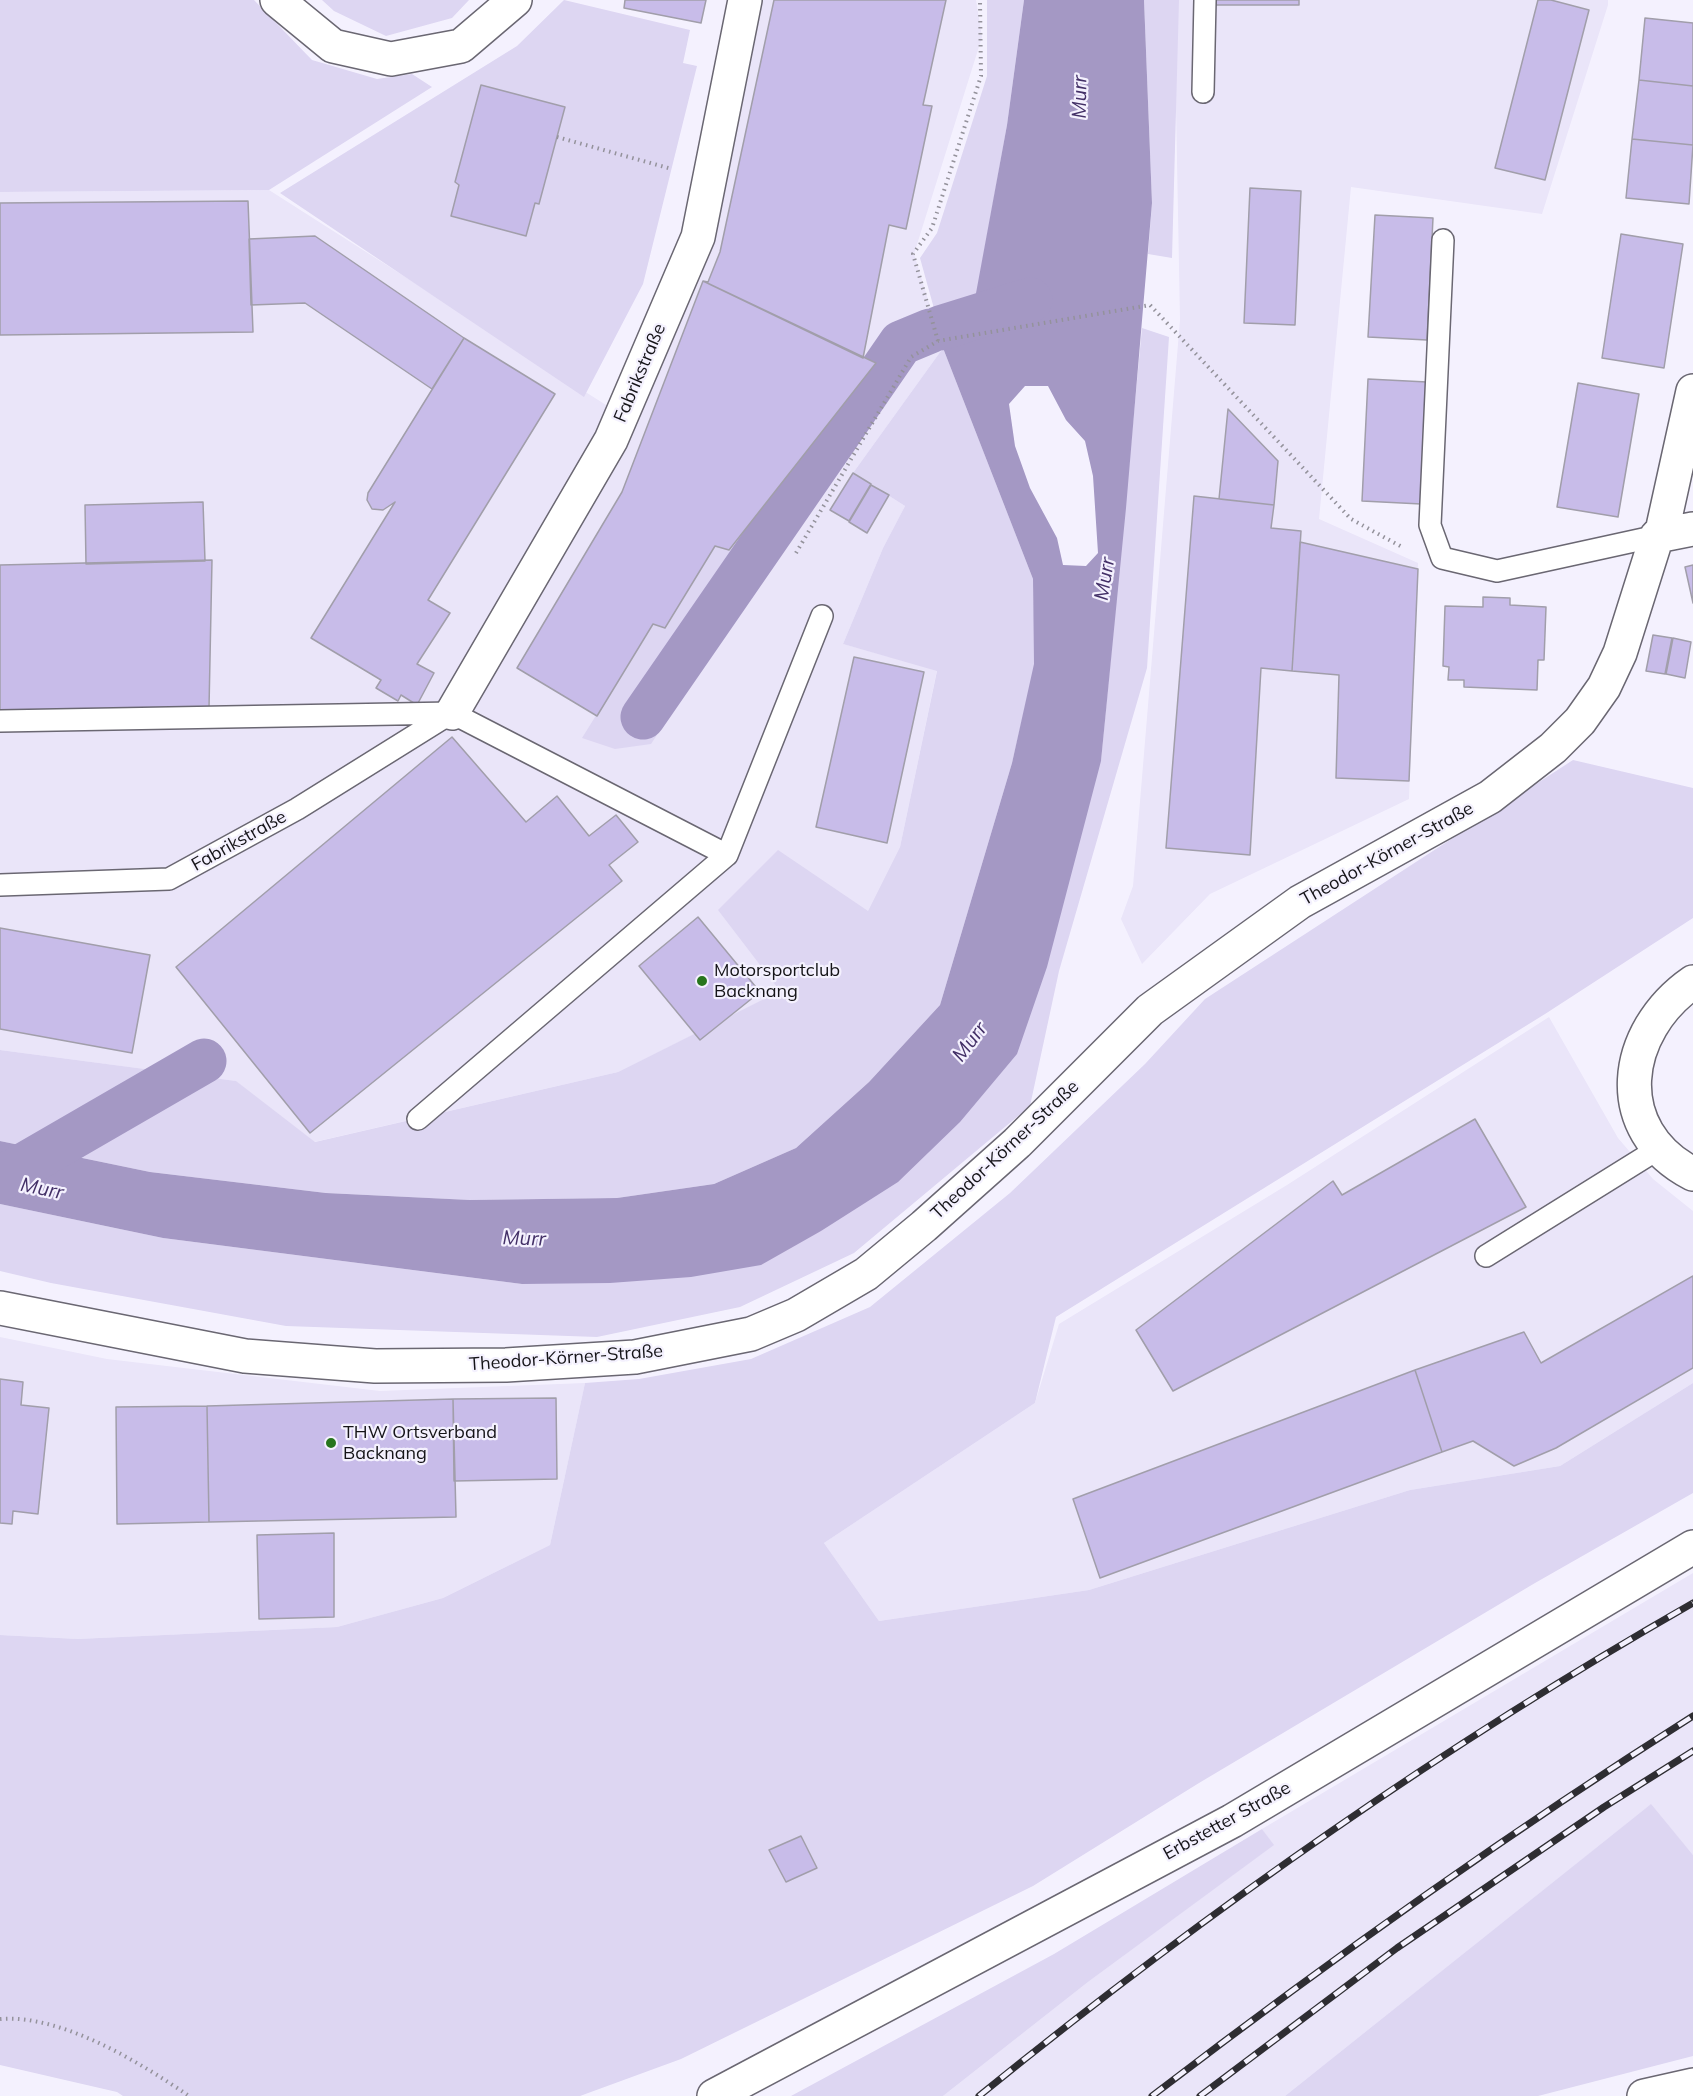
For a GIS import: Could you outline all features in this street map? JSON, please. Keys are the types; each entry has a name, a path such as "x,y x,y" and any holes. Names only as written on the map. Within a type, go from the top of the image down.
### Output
{"street":[{"path":"276,0 333,46 392,59 461,46 515,0"},
{"name":"Fabrikstraße","path":"452,713 611,440 698,237 745,0"},
{"name":"Theodor-Körner-Straße","path":"0,1308 245,1356 375,1366 506,1365 635,1357 751,1334 796,1315 866,1274 924,1226 1017,1143 1150,1010 1300,902 1490,797 1553,748 1580,721 1604,687 1620,653 1659,536 1693,391"},
{"path":"1659,536 1693,530"},
{"path":"1693,982 1673,995 1647,1028 1635,1059 1634,1085 1638,1110 1658,1149 1693,1174"},
{"name":"Erbstetter Straße","path":"714,2096 1232,1821 1693,1546"},
{"path":"1644,2096 1693,2085"}],"lane":[{"path":"1203,92 1205,0"},
{"path":"1443,240 1430,525 1442,558 1497,571 1659,536"},
{"path":"418,1119 727,855 822,616"},
{"path":"0,721 452,713 727,855"},
{"name":"Fabrikstraße","path":"0,885 169,879 297,809 452,713"},
{"path":"1486,1256 1658,1149"}],"path":[{"path":"938,341 913,254 932,228 981,76 980,0"},
{"path":"557,137 710,179"},
{"path":"796,553 911,357 938,341 1150,305 1351,519 1413,554 1442,558"},
{"path":"0,2019 31,2022 82,2037 131,2058 189,2096"}],"shaded area":[{"path":"0,0 254,0 312,60 377,79 412,74 432,87 269,190 0,192"},
{"path":"322,0 469,0 452,18 386,36 334,11"},
{"path":"564,0 690,30 683,63 697,66 643,284 584,397 280,193 517,46"},
{"path":"757,0 976,0 982,37 914,254 943,348 853,473 905,506 883,548 843,644 937,670 900,847 868,911 781,991 618,1072 314,1142 235,1081 0,1050 0,192 269,190 631,421"},
{"path":"987,0 1024,0 1007,125 973,314 938,323 920,258 937,233 987,76"},
{"path":"1144,0 1179,0 1172,258 1148,254 1152,203"},
{"path":"1174,0 1608,0 1608,5 1542,214 1351,187 1319,519 1418,563 1409,799 1210,894 1142,964 1121,919 1133,886 1180,320"},
{"path":"1142,328 1169,337 1147,668 1059,971 1030,1106 854,1253 740,1307 597,1337 286,1326 51,1283 0,1271 0,1204 163,1238 522,1284 821,1231 1101,761"},
{"path":"888,343 908,355 651,744 615,749 582,738 653,624 666,628 715,546 729,550"},
{"path":"943,348 1033,579 1035,664 1012,763 940,1005 869,1082 796,1148 714,1184 617,1198 470,1200 326,1193 150,1172 0,1141 0,1050 236,1081 315,1142 618,1072 780,991 718,910 778,850 868,911 900,847 937,671 843,644 883,548 905,506 853,473"},
{"path":"1573,760 1693,788 1693,918 1545,1014 1056,1317 1035,1403 824,1543 879,1621 1089,1590 1410,1490 1560,1466 1693,1383 1693,1493 1535,1583 1199,1783 1033,1886 681,2059 580,2096 123,2096 117,2092 0,2065 0,1635 78,1639 337,1627 443,1598 550,1545 585,1383 639,1379 751,1359 870,1307 1010,1193 1145,1064 1205,999"},
{"path":"1549,1017 1618,1138 1653,1179 1693,1211 1693,1383 1560,1466 1410,1490 1089,1590 879,1621 824,1543 1035,1403 1059,1324 1287,1185"},
{"path":"0,1337 107,1359 380,1391 585,1383 550,1545 443,1598 337,1627 78,1639 0,1635"},
{"path":"1693,1573 1693,1855 1650,1805 1285,2096 943,2096 1088,1982 1273,1845 1262,1829"},
{"path":"1651,1804 1693,1855 1693,2056 1538,2096 1285,2096"},
{"path":"1262,1829 1274,1845 1088,1982 943,2096 791,2096 1054,1954"}],"water":[{"name":"Murr","path":"1024,0 1144,0 1152,203 1126,508 1101,761 1047,967 1017,1054 960,1122 898,1182 821,1231 761,1265 691,1277 610,1283 522,1284 163,1238 0,1204 0,1141 150,1172 326,1193 470,1200 617,1198 714,1184 796,1148 869,1082 940,1005 1012,763 1034,664 1033,579 943,348 967,342 1007,125","holes":["1025,386 1048,386 1066,420 1085,441 1093,476 1098,553 1086,566 1063,565 1057,538 1030,488 1015,446 1009,404"]}],"building":[{"path":"625,0 706,0 701,23 624,8"},
{"path":"774,0 946,0 923,105 932,106 906,229 889,225 863,358 703,281 708,282 720,252"},
{"path":"1216,0 1299,0 1299,5 1216,5"},
{"path":"1538,0 1551,0 1589,10 1545,180 1495,168"},
{"path":"1645,18 1693,23 1693,86 1639,80"},
{"path":"1639,80 1693,86 1693,145 1632,139"},
{"path":"481,85 565,107 539,204 535,203 526,236 451,216 459,185 455,182"},
{"path":"1632,139 1693,145 1689,204 1626,198"},
{"path":"1250,188 1301,191 1295,325 1244,323"},
{"path":"248,201 253,332 0,335 0,203"},
{"path":"1375,215 1433,218 1427,340 1368,337"},
{"path":"1621,234 1683,244 1664,368 1602,358"},
{"path":"315,236 464,338 432,389 305,303 251,305 249,239"},
{"path":"703,281 876,363 729,550 715,546 665,628 653,624 597,716 517,668 622,492"},
{"path":"464,338 555,394 428,600 450,613 417,664 434,673 417,705 401,695 398,701 376,688 381,680 311,638 395,502 383,510 372,509 367,500 368,493"},
{"path":"1368,379 1427,382 1421,504 1362,501"},
{"path":"1578,383 1639,394 1618,517 1557,507"},
{"path":"1228,409 1278,461 1274,505 1219,499"},
{"path":"853,473 871,484 849,521 830,510"},
{"path":"871,485 889,495 867,533 849,522"},
{"path":"1194,496 1274,505 1271,528 1301,531 1292,671 1261,668 1250,855 1166,848"},
{"path":"203,502 205,561 86,564 85,505"},
{"path":"1300,542 1418,569 1409,781 1336,778 1339,675 1292,671"},
{"path":"212,560 209,708 0,711 0,565"},
{"path":"1693,565 1693,603 1685,567"},
{"path":"1483,597 1510,598 1510,605 1546,607 1544,660 1538,660 1537,690 1464,687 1464,680 1448,680 1449,667 1443,666 1445,606 1483,607"},
{"path":"1653,635 1672,638 1665,674 1646,671"},
{"path":"1673,638 1691,642 1685,678 1666,674"},
{"path":"854,657 924,672 887,843 816,827"},
{"path":"452,737 526,822 557,796 589,836 616,815 638,842 609,865 622,881 310,1133 176,967"},
{"path":"698,917 760,992 700,1040 639,966"},
{"path":"0,928 150,955 132,1053 0,1029"},
{"path":"1475,1119 1526,1207 1173,1391 1136,1330 1333,1181 1342,1195"},
{"path":"1693,1276 1693,1368 1556,1448 1514,1466 1473,1441 1442,1452 1415,1370 1524,1332 1541,1363"},
{"path":"1415,1370 1442,1452 1100,1578 1073,1499"},
{"path":"0,1379 23,1382 21,1405 49,1408 38,1514 13,1511 12,1524 0,1523"},
{"path":"556,1398 557,1479 454,1481 453,1399"},
{"name":"THW Ortsverband Backnang","path":"453,1399 456,1517 209,1522 207,1406"},
{"path":"207,1406 209,1522 117,1524 116,1407"},
{"path":"334,1533 334,1617 259,1619 257,1535"},
{"path":"801,1836 817,1868 786,1882 769,1850"}],"waterway":[{"path":"940,328 1030,300"},
{"path":"643,717 901,343 930,331"},
{"name":"Murr","path":"0,1179 204,1061"}],"railway":[{"path":"979,2096 1150,1962 1326,1835 1507,1715 1693,1603"},
{"path":"1152,2096 1418,1900 1555,1806 1693,1716"},
{"path":"1200,2096 1397,1948 1604,1807 1693,1751"}],"place":[{"name":"Motorsportclub Backnang","path":"702,981"},
{"name":"THW Ortsverband Backnang","path":"331,1443"}]}
